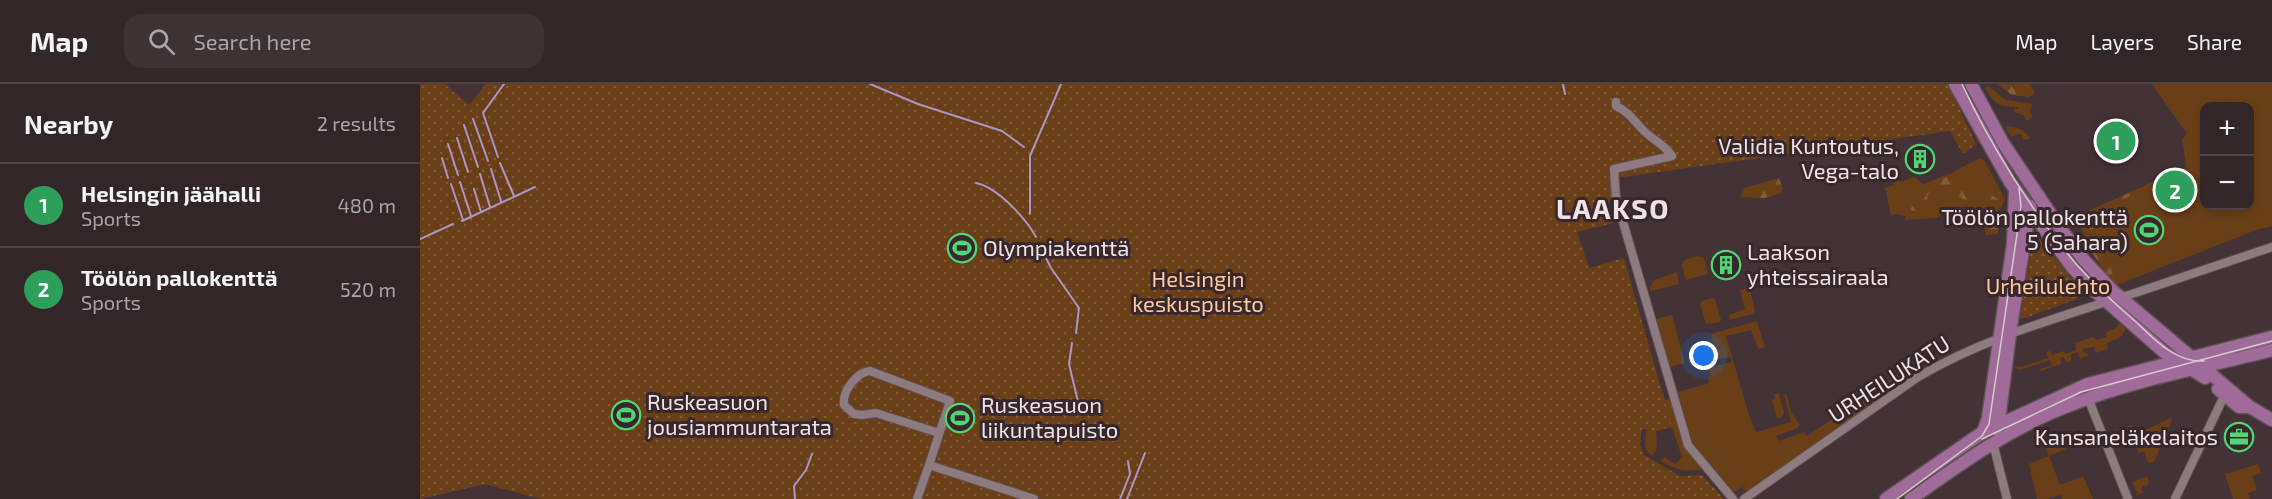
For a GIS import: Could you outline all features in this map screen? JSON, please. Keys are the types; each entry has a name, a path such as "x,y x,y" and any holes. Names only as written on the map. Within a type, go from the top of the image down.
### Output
{"main road":[{"path":"1955,84 2015,190 2072,267 2106,302 2174,361"},
{"path":"1971,84 2026,179 2083,260 2121,298 2227,392 2272,420"},
{"path":"1983,432 1988,418 2030,211 2030,192 2026,179"},
{"path":"1990,444 1997,424 2013,244 2015,190"},
{"path":"1911,499 1990,444 2035,420 2088,398 2196,365 2272,337"},
{"path":"1886,499 1997,424 2088,384 2174,361 2196,365 2272,350"}],"street":[{"path":"1616,102 1616,106 1626,111 1672,156 1614,169 1616,198 1688,445 1732,499"},
{"name":"URHEILUKATU","path":"1744,499 1918,377 1961,353 2005,336 2272,247"},
{"path":"917,499 950,401 870,371 863,371 845,392 844,405 854,414 876,413 939,433"},
{"path":"2175,499 2227,392"},
{"path":"2088,398 2128,499"},
{"path":"1990,444 2007,499"},
{"path":"929,465 1034,499"}],"green space":[{"name":"Helsingin keskuspuisto","path":"420,84 445,84 469,105 486,84 1948,84 1976,144 1963,154 1950,131 1616,178 1609,205 1614,223 1577,232 1589,268 1624,258 1672,427 1656,431 1642,429 1640,444 1644,455 1680,476 1702,475 1724,499 540,499 485,484 420,499"},
{"path":"1997,84 2030,84 2035,93 2029,97 2012,95"},
{"path":"2152,84 2272,84 2272,226 2256,230 2117,285 2087,214 2187,171 2182,139 2187,134"},
{"path":"1988,86 2006,100 2033,104 2029,112 2033,116 2027,121 2023,115 2014,112 2014,109 2018,107 1998,104 1985,88"},
{"path":"2005,126 2022,130 2030,138 2022,139 2022,135 2018,134 2011,137"},
{"path":"1980,158 1984,160 2005,199 2002,207 1995,210 1983,204 1978,208 1970,209 1966,206 1935,218 1905,220 1906,216 1896,214 1891,216 1885,188 1894,185 1893,180 1896,178 1900,182 1914,177 1923,184"},
{"path":"2186,167 2187,171 2182,175 2087,214 2117,284 2115,284 2092,252 2077,216"},
{"path":"1949,176 1959,176 1967,188 1977,184 2000,201 1998,234 1985,235 1984,209 1976,204 1968,203 1947,187 1930,189 1927,197 1930,203 1928,210 1919,212 1907,209 1917,190"},
{"path":"1779,178 1783,189 1781,193 1765,198 1741,197 1744,188"},
{"name":"Urheilulehto","path":"2034,232 2081,290 2077,299 2022,319 2020,318"},
{"path":"1697,256 1704,258 1708,274 1686,280 1682,266 1684,260"},
{"path":"1677,272 1679,284 1651,291 1654,280"},
{"path":"1749,287 1755,310 1753,314 1730,320 1729,315 1745,309 1740,290"},
{"path":"1715,299 1721,320 1706,324 1700,304 1701,301"},
{"path":"1672,315 1685,363 1670,367 1656,319"},
{"path":"1757,321 1765,347 1758,349 1751,330 1726,336 1756,432 1791,422 1784,395 1787,395 1791,412 1800,425 1798,428 1776,436 1779,441 1803,432 1807,436 1907,369 1910,379 1748,492 1742,488 1746,482 1737,491 1733,491 1693,444 1678,392 1709,383 1708,378 1711,376 1708,368 1732,362 1730,357 1716,359 1711,334"},
{"path":"2120,323 2126,329 2125,332 2107,343 2108,349 2096,353 2094,347 2083,349 2088,356 2080,359 2078,352 2071,354 2071,361 2066,363 2064,357 2060,358 2061,364 2041,371 2040,369 2052,365 2050,360 2020,370 2015,368 2015,366 2022,367 2048,358 2046,352 2050,351 2053,355 2064,351 2065,354 2076,350 2075,343 2094,337 2096,340 2107,337 2106,332 2114,329"},
{"path":"1663,392 1665,400 1672,398 1684,444 1705,469 1682,470 1661,461 1664,457 1675,464 1682,457 1672,427 1656,431 1656,451 1652,456 1647,450 1645,444 1647,429 1642,428"},
{"path":"1774,394 1779,394 1784,412 1782,417 1777,419 1772,400 1775,399"},
{"path":"2170,418 2172,421 2154,462 2148,463 2144,451 2139,453 2128,426 2132,425 2136,435"},
{"path":"2063,441 2066,449 2049,456 2046,449"},
{"path":"2049,456 2060,485 2083,476 2093,499 2062,499 2060,495 2037,499 2029,464"},
{"path":"2258,464 2261,473 2252,476 2257,490 2248,493 2250,499 2233,499 2225,474"},
{"path":"2147,476 2149,481 2147,486 2143,485 2141,490 2144,492 2138,495 2132,482"}],"waterway":[{"path":"498,157 483,113 504,84"},
{"path":"870,84 918,104 1002,131 1024,147"},
{"path":"1030,214 1030,156 1061,84"},
{"path":"1563,84 1565,94"},
{"path":"473,119 488,161"},
{"path":"464,125 478,167"},
{"path":"457,138 468,172"},
{"path":"448,144 458,175"},
{"path":"442,158 448,178"},
{"path":"500,163 514,196"},
{"path":"491,169 501,201"},
{"path":"480,174 490,207"},
{"path":"460,182 471,216"},
{"path":"976,183 994,191 1019,213 1036,237"},
{"path":"451,184 463,220"},
{"path":"462,221 535,187"},
{"path":"474,189 481,212"},
{"path":"420,239 453,224"},
{"path":"1040,246 1051,268 1079,308 1076,333"},
{"path":"1072,343 1069,364 1079,406"},
{"path":"1127,499 1145,453"},
{"path":"795,499 794,486 806,470 812,454"},
{"path":"1120,499 1130,474 1128,461"}],"tram line":[{"path":"1962,84 1985,130 2014,178 2045,224 2077,265 2167,349 2184,358 2204,361"},
{"path":"1897,499 1982,436 1989,424 2021,207 2019,188"},
{"path":"1982,439 2081,392 2272,341"}],"place":[{"name":"Helsingin jäähalli","path":"2116,141"},
{"name":"Validia Kuntoutus, Vega-talo","path":"1920,159"},
{"name":"Töölön pallokenttä","path":"2175,190"},
{"name":"Töölön pallokenttä 5 (Sahara)","path":"2149,230"},
{"name":"Olympiakenttä","path":"962,248"},
{"name":"Laakson yhteissairaala","path":"1726,265"},
{"name":"Ruskeasuon jousiammuntarata","path":"626,415"},
{"name":"Ruskeasuon liikuntapuisto","path":"960,418"},
{"name":"Kansaneläkelaitos","path":"2239,437"}],"district":[{"name":"LAAKSO","path":"1613,209"}]}
